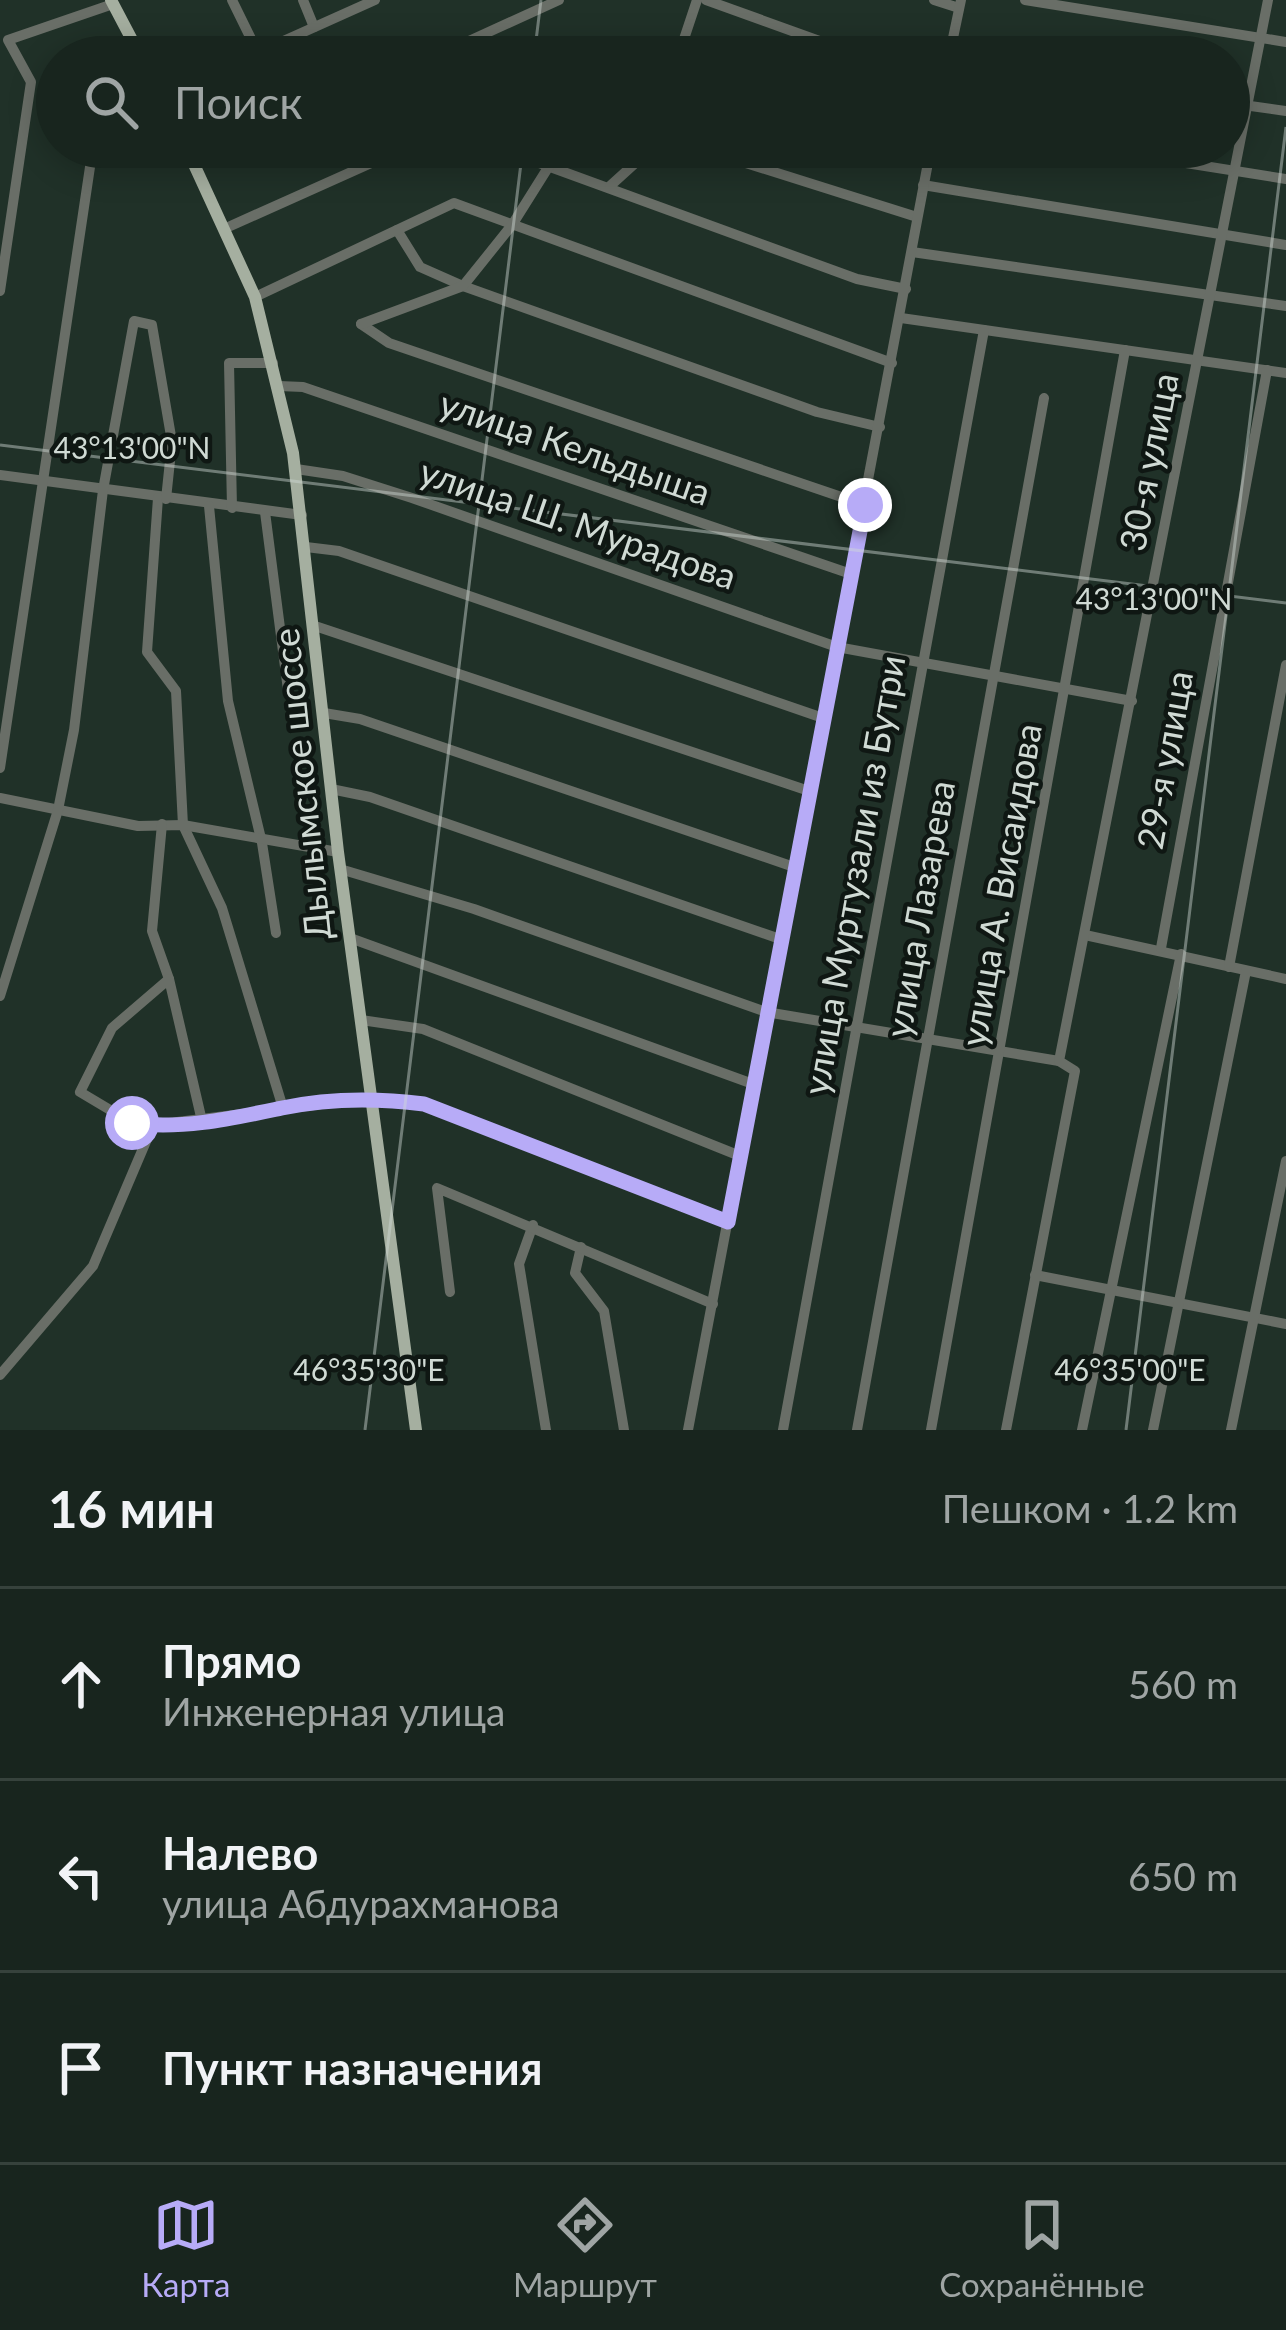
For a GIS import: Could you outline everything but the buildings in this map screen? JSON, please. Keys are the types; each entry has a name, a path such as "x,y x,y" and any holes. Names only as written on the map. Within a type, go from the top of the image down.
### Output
{"main road":[{"path":"112,2 130,36"},
{"name":"Дылымское шоссе","path":"197,168 255,297 296,470 340,869 416,1430"}],"street":[{"path":"232,0 246,36"},
{"path":"304,0 314,27"},
{"path":"294,36 375,0"},
{"path":"480,36 559,0"},
{"path":"687,36 702,0 804,36"},
{"path":"934,0 960,4 954,36"},
{"path":"1025,0 1248,36"},
{"name":"30-я улица","path":"1250,90 1268,0"},
{"path":"0,291 31,82 4,39 112,2"},
{"path":"1250,36 1286,42"},
{"path":"1250,106 1286,111"},
{"path":"0,767 39,480 90,168"},
{"path":"226,229 360,168"},
{"path":"548,168 512,224 463,286 361,324 389,344 865,505"},
{"path":"555,168 857,279 906,290"},
{"path":"604,184 625,168"},
{"path":"761,168 916,217"},
{"path":"688,1430 927,168"},
{"path":"1210,168 1286,179"},
{"name":"30-я улица","path":"1059,1061 1235,168"},
{"path":"923,185 1286,245"},
{"path":"255,297 454,203 892,363"},
{"path":"397,230 420,267 463,286 817,412 880,427"},
{"path":"912,252 1286,307"},
{"path":"901,318 1286,373"},
{"path":"0,996 58,810 87,649 103,490 134,321 152,325 172,442 147,652 176,691 182,825 222,908 283,1108"},
{"name":"улица Муртузали из Бутри","path":"783,1430 984,330"},
{"name":"улица А. Висаидова","path":"932,1430 1125,350"},
{"path":"232,508 229,363 272,363"},
{"name":"29-я улица","path":"1162,948 1267,370"},
{"name":"улица Кельдыша","path":"279,386 303,387 851,574"},
{"name":"улица Лазарева","path":"857,1430 1044,398"},
{"name":"улица Ш. Мурадова","path":"296,470 343,476 412,498 837,647 1132,701"},
{"path":"0,475 209,506 302,514"},
{"path":"209,506 228,701 262,842 276,933"},
{"path":"265,512 288,690"},
{"path":"306,547 339,551 823,718"},
{"path":"315,626 809,791"},
{"path":"1229,967 1286,665"},
{"path":"323,713 360,718 794,867"},
{"path":"332,789 780,939"},
{"path":"0,798 138,826 182,825 262,842 338,851"},
{"path":"162,824 152,931 169,979 202,1120"},
{"path":"340,869 474,909 766,1012 1059,1061 1075,1071 1006,1430"},
{"path":"1085,935 1162,948 1286,979"},
{"path":"350,938 753,1084"},
{"path":"1082,1430 1181,953"},
{"path":"1153,1430 1246,971"},
{"path":"169,979 112,1028 80,1092 132,1123 153,1126 370,1098 424,1104 728,1222"},
{"path":"361,1020 424,1029 740,1156"},
{"path":"0,1376 93,1266 153,1126"},
{"path":"1231,1430 1286,1161"},
{"path":"450,1292 437,1188 713,1304"},
{"path":"532,1226 519,1264 546,1430"},
{"path":"581,1247 574,1273 604,1311 624,1430"},
{"path":"1035,1275 1286,1324"}],"route":[{"path":"132,1123 153,1126 370,1098 424,1104 728,1222 865,505"}]}
